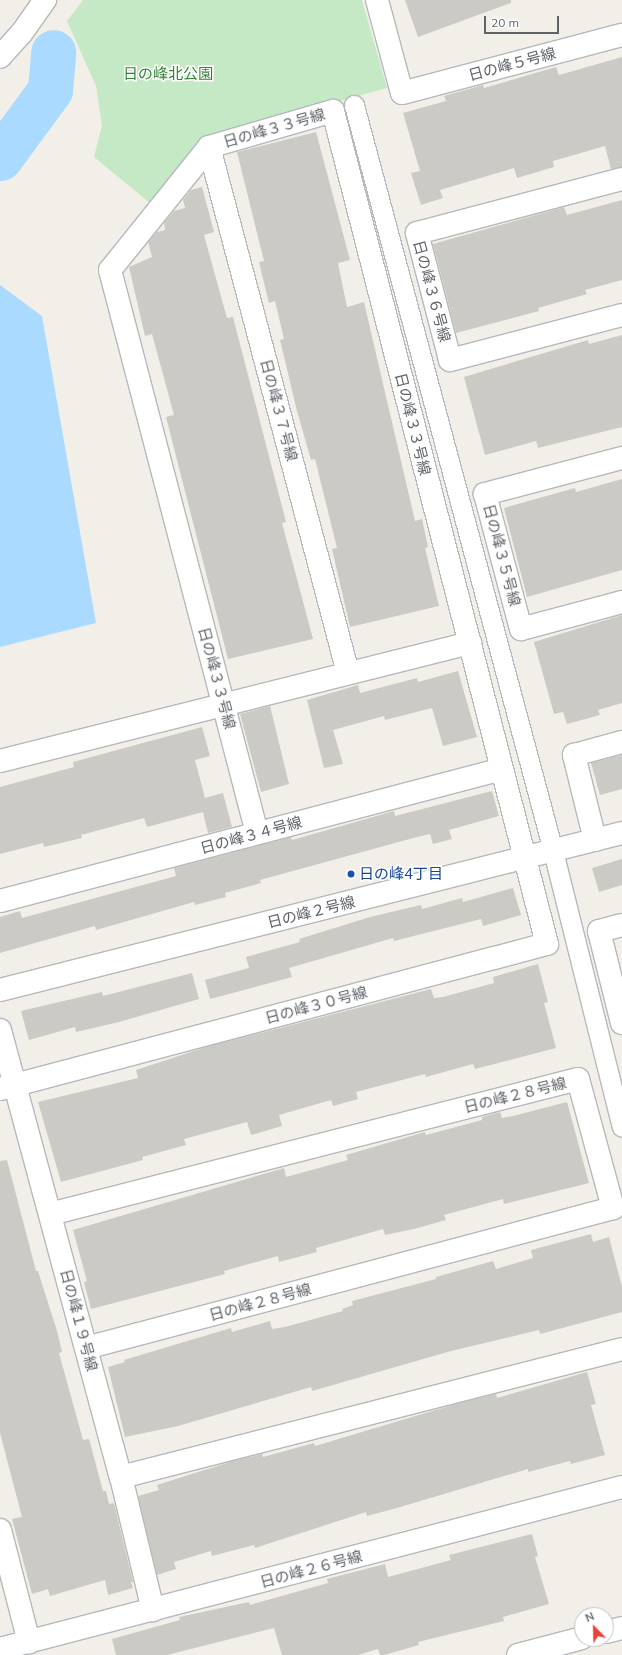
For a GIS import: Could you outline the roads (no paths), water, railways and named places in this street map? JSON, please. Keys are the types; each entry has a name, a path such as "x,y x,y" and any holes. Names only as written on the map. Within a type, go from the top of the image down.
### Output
{"street":[{"path":"0,57 21,34 45,0"},
{"name":"日の峰５号線","path":"377,0 402,93 622,35"},
{"path":"354,105 553,851 622,1127"},
{"name":"日の峰３３号線","path":"257,834 110,270 209,147 333,111 525,858"},
{"name":"日の峰３７号線","path":"209,147 348,673"},
{"name":"日の峰３６号線","path":"622,179 417,233 450,360 622,315"},
{"name":"日の峰３５号線","path":"622,458 485,494 521,629 622,602"},
{"path":"0,760 470,643"},
{"path":"595,840 574,755 622,742"},
{"name":"日の峰３４号線","path":"0,901 502,769"},
{"name":"日の峰２号線","path":"0,990 622,833"},
{"name":"日の峰３０号線","path":"8,1087 547,944 525,858"},
{"path":"622,925 599,931 622,1023"},
{"name":"日の峰１９号線","path":"0,1030 8,1087 50,1214 121,1477 153,1610"},
{"name":"日の峰２８号線","path":"50,1214 578,1079 613,1208 86,1348"},
{"path":"121,1477 622,1349"},
{"name":"日の峰２６号線","path":"0,1649 622,1488"},
{"path":"0,1530 29,1642"},
{"path":"518,1655 574,1640"}],"water":[{"path":"0,285 42,316 96,623 0,647"}],"waterway":[{"path":"0,158 50,90 53,52"}],"place":[{"name":"日の峰4丁目","path":"351,874"}],"park label":[{"name":"日の峰北公園","path":"168,74"}]}
